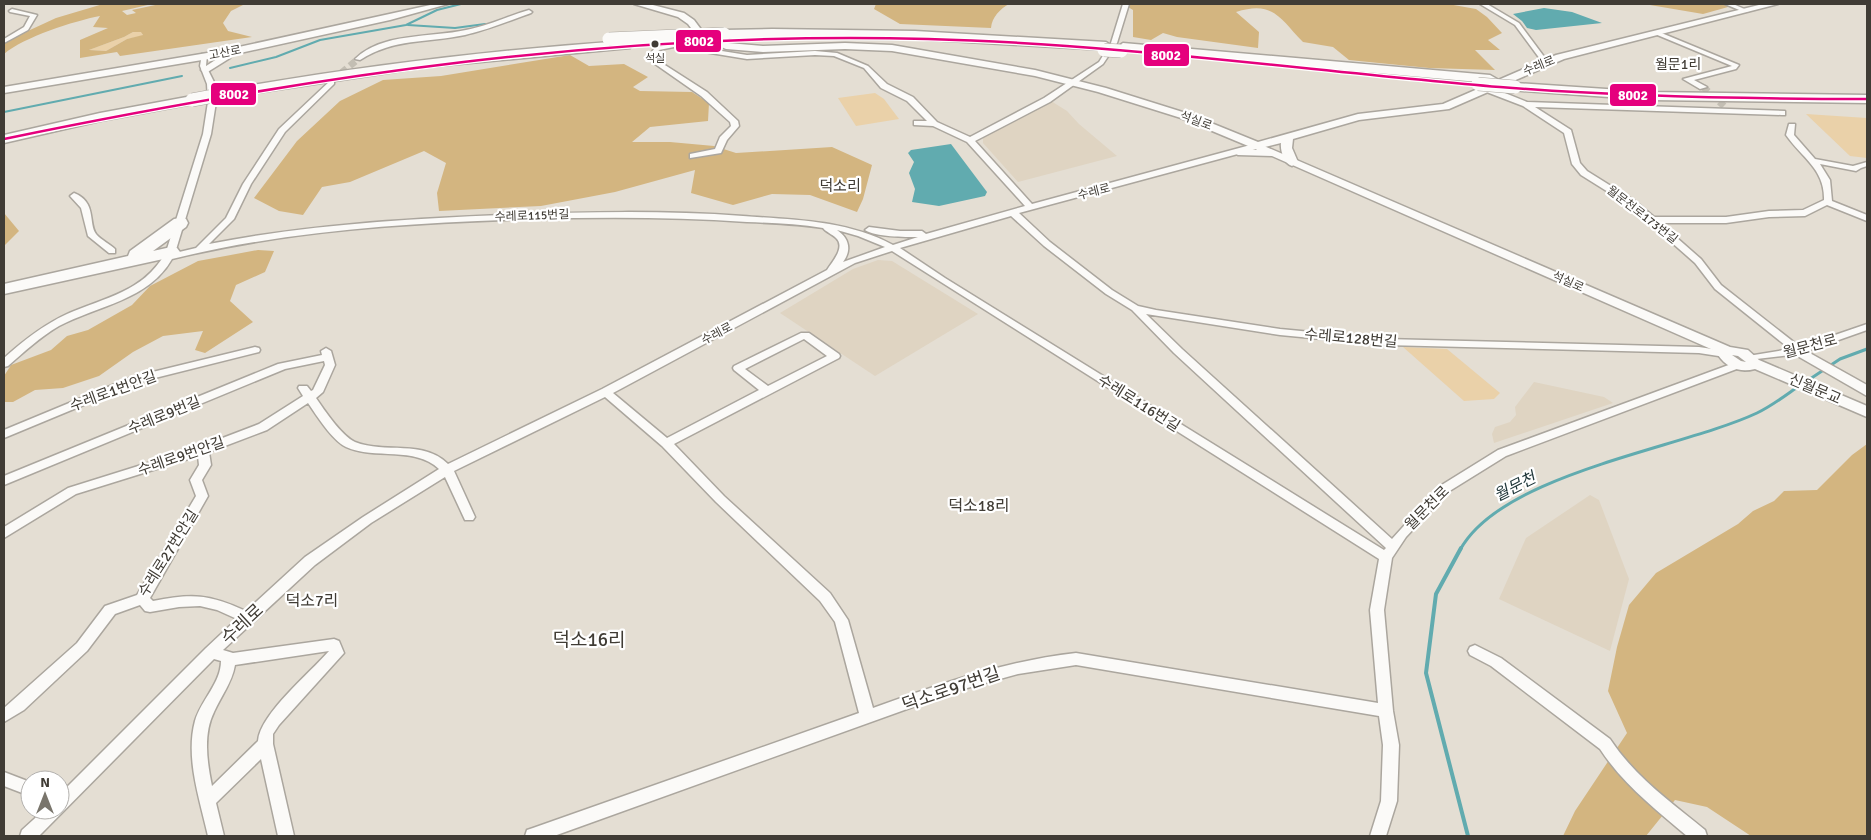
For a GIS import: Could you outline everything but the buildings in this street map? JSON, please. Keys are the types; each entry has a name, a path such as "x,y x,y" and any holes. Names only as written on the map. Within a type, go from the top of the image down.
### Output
{"highway":[{"path":"4,139 191,97 335,69 473,52 609,40 724,34 846,32 938,35 1105,48"},
{"path":"229,90 482,56 625,44 810,37 904,39 1122,49 1485,84 1726,92 1867,94"},
{"path":"1521,84 1651,96 1867,99"},
{"path":"4,128 159,100 191,97"},
{"path":"4,133 159,100"},
{"path":"84,271 130,258 154,243 180,222"},
{"path":"4,289 170,254"},
{"path":"4,297 170,254"}],"main road":[{"name":"석실로","path":"639,4 652,5 681,15 707,38 726,46 750,49 845,46 909,50 1058,79 1077,80 1229,133 1258,146"},
{"name":"수레로","path":"1258,146 1358,117 1445,107 1485,84 1545,62 1773,4"},
{"path":"1058,79 1064,89"},
{"path":"1229,133 1240,144 1238,152"},
{"path":"1287,138 1286,148 1292,162"}],"street":[{"name":"고산로","path":"4,89 204,62 436,4"},
{"name":"고산로","path":"4,89 163,65 204,62 266,45 321,34 444,4"},
{"path":"970,140 1064,89 1108,57 1116,40 1126,4"},
{"path":"1483,4 1516,24 1545,62"},
{"path":"1728,4 1746,10"},
{"path":"4,41 25,30 34,15 12,12"},
{"path":"358,58 367,52 388,44 416,38 460,34 528,12"},
{"path":"1657,33 1736,65 1734,68 1687,79 1703,86"},
{"path":"693,156 718,151 722,139 735,126 734,121 704,94 650,58 657,49 707,38"},
{"path":"4,364 55,324 87,308 117,298 148,282 162,269 170,254 207,134 211,110 211,84 204,62 266,45"},
{"path":"674,45 747,57 815,53 835,54 866,67 884,86 910,99 934,124"},
{"path":"200,248 230,219 247,184 282,131 331,82"},
{"name":"월문천로173번길","path":"1485,84 1526,104 1568,132 1576,164 1584,173 1617,192 1652,220 1698,261 1718,287 1804,354"},
{"path":"1526,104 1727,109 1782,113"},
{"path":"917,122 934,124 970,140 1030,207"},
{"path":"1792,126 1790,135 1794,143 1815,161 1830,187 1827,202"},
{"name":"수레로","path":"70,795 211,652 310,561 367,520 447,470 712,338 830,272 894,246 1030,207 1258,146"},
{"name":"석실로","path":"1258,146 1707,346 1726,352"},
{"path":"1238,152 1254,152 1280,156"},
{"path":"1815,161 1856,169 1857,166 1867,164"},
{"path":"74,196 82,201 89,212 92,234 112,251"},
{"path":"1652,220 1726,220 1769,214 1805,213 1827,202 1867,218"},
{"name":"수레로128번길","path":"1012,212 1047,244 1109,292 1135,308 1180,318 1280,332 1385,342 1707,346"},
{"name":"수레로115번길","path":"170,254 286,235 384,224 610,213 674,214 823,225 848,230 894,246"},
{"path":"823,225 900,234 951,229"},
{"path":"823,225 841,237 844,243 841,258 830,272"},
{"name":"수레로116번길","path":"894,246 942,280 1390,552"},
{"path":"1135,308 1390,552"},
{"name":"월문천로","path":"1759,363 1804,354 1867,327"},
{"path":"666,443 835,356 805,335 738,368 767,391"},
{"path":"1707,346 1723,361 1733,367 1750,366 1759,363"},
{"name":"수레로1번안길","path":"4,434 136,379 254,350"},
{"path":"1726,352 1728,360 1733,367"},
{"name":"신월문교","path":"1726,352 1740,352 1759,363 1866,411"},
{"name":"수레로9번안길","path":"4,533 72,492 203,450 263,427 306,393 318,392 330,365 327,354"},
{"name":"수레로9번길","path":"4,481 282,366 327,354"},
{"path":"1804,354 1865,390"},
{"name":"월문천로","path":"1378,836 1389,801 1391,745 1377,610 1390,552 1420,512 1444,489 1502,453 1733,367"},
{"path":"606,392 666,443 720,499 825,597 841,620 868,717"},
{"path":"306,393 348,443 366,449 432,458 447,470 470,517"},
{"name":"수레로27번안길","path":"4,716 20,705 82,647 110,610 142,599 202,496 196,480 205,465 203,450"},
{"path":"142,599 150,607 190,599 201,600 216,603 248,618"},
{"path":"228,660 334,645 337,653 274,720 266,732 265,744 286,836"},
{"path":"1475,650 1496,662 1605,744 1614,760 1631,778 1699,836"},
{"path":"211,652 228,657 230,671 216,692 203,721 202,780 216,836"},
{"name":"덕소로97번길","path":"533,836 868,717 1010,669 1041,662 1076,659 1386,711"},
{"path":"208,801 265,744"},
{"path":"4,779 20,785"},
{"name":"수레로","path":"28,836 45,820"}],"shaded area":[{"path":"103,4 152,4 122,11 127,15 136,13 132,10 160,4 245,4 231,11 223,23 228,31 252,37 120,56 117,52 80,58 80,40 108,28 93,27 100,16 50,30 4,54 4,42 56,18","holes":["133,32 141,32 143,35 127,39 106,51 89,50"]},
{"path":"876,4 1009,4 997,14 991,28 900,24 874,9"},
{"path":"1123,4 1448,4 1476,9 1487,17 1502,33 1488,40 1500,50 1475,50 1495,70 1429,68 1349,60 1333,47 1303,42 1282,19 1268,10 1259,8 1236,12 1259,32 1258,48 1177,37 1163,33 1151,40 1133,37 1133,10"},
{"path":"1644,4 1729,4 1728,7 1703,14"},
{"path":"133,32 142,32 143,36 127,39 106,51 89,50 124,37"},
{"path":"570,55 589,66 624,64 648,77 633,87 640,91 692,92 709,103 708,121 650,127 632,142 670,142 714,146 736,153 832,147 872,165 863,199 857,212 810,195 772,194 733,205 691,193 695,170 615,192 541,206 439,211 437,193 446,163 424,151 350,182 322,187 303,215 279,211 254,198 297,141 340,101 383,80 441,76"},
{"path":"875,93 884,99 899,119 856,126 838,98"},
{"path":"1051,101 1067,111 1079,124 1117,156 1018,182 983,143 983,138"},
{"path":"1806,114 1867,118 1867,158 1850,156"},
{"path":"4,213 19,231 4,246"},
{"path":"258,250 274,251 265,272 236,285 230,301 253,322 205,353 195,350 203,331 163,336 133,352 99,376 63,388 35,390 13,402 4,402 4,376 11,365 51,350 67,336 88,330 132,305 150,286 198,261"},
{"path":"878,260 892,261 978,314 875,376 780,313 853,269"},
{"path":"1403,347 1447,349 1500,393 1494,399 1464,401"},
{"path":"1534,382 1604,397 1613,403 1494,443 1492,434 1495,427 1510,422 1516,415 1515,407"},
{"path":"1867,444 1867,836 1751,836 1707,807 1675,800 1646,836 1563,836 1575,811 1627,733 1608,691 1617,647 1629,605 1656,573 1738,524 1753,511 1774,501 1784,491 1817,490 1852,455"},
{"path":"1590,495 1599,500 1629,579 1610,651 1499,599 1526,538"}],"water":[{"path":"1544,8 1572,12 1602,23 1536,30 1527,28 1513,14"},
{"path":"951,144 987,192 985,196 939,206 912,202 915,189 909,173 914,162 908,153 911,150"}],"waterway":[{"path":"230,68 276,57 320,40 406,25 437,10 461,4"},
{"path":"408,25 455,28 485,24"},
{"path":"4,112 182,76"},
{"name":"월문천","path":"1804,383 1840,359 1867,349"},
{"name":"월문천","path":"1460,550 1482,523 1513,501 1552,482 1595,466 1724,426 1763,410 1799,386"},
{"name":"월문천","path":"1461,548 1436,594 1426,673 1468,836"}],"tunnel":[{"path":"333,80 358,59"},
{"path":"1703,87 1724,106"}],"transit line":[{"name":"8002","path":"4,139 233,94 463,60 695,41 811,38 1000,42 1214,59 1429,81 1592,93 1729,98 1867,99"}],"place":[{"name":"석실","path":"655,44"}],"district":[{"name":"월문1리","path":"1678,64"},
{"name":"덕소리","path":"840,186"},
{"name":"덕소18리","path":"979,506"},
{"name":"덕소7리","path":"312,601"},
{"name":"덕소16리","path":"589,640"}]}
